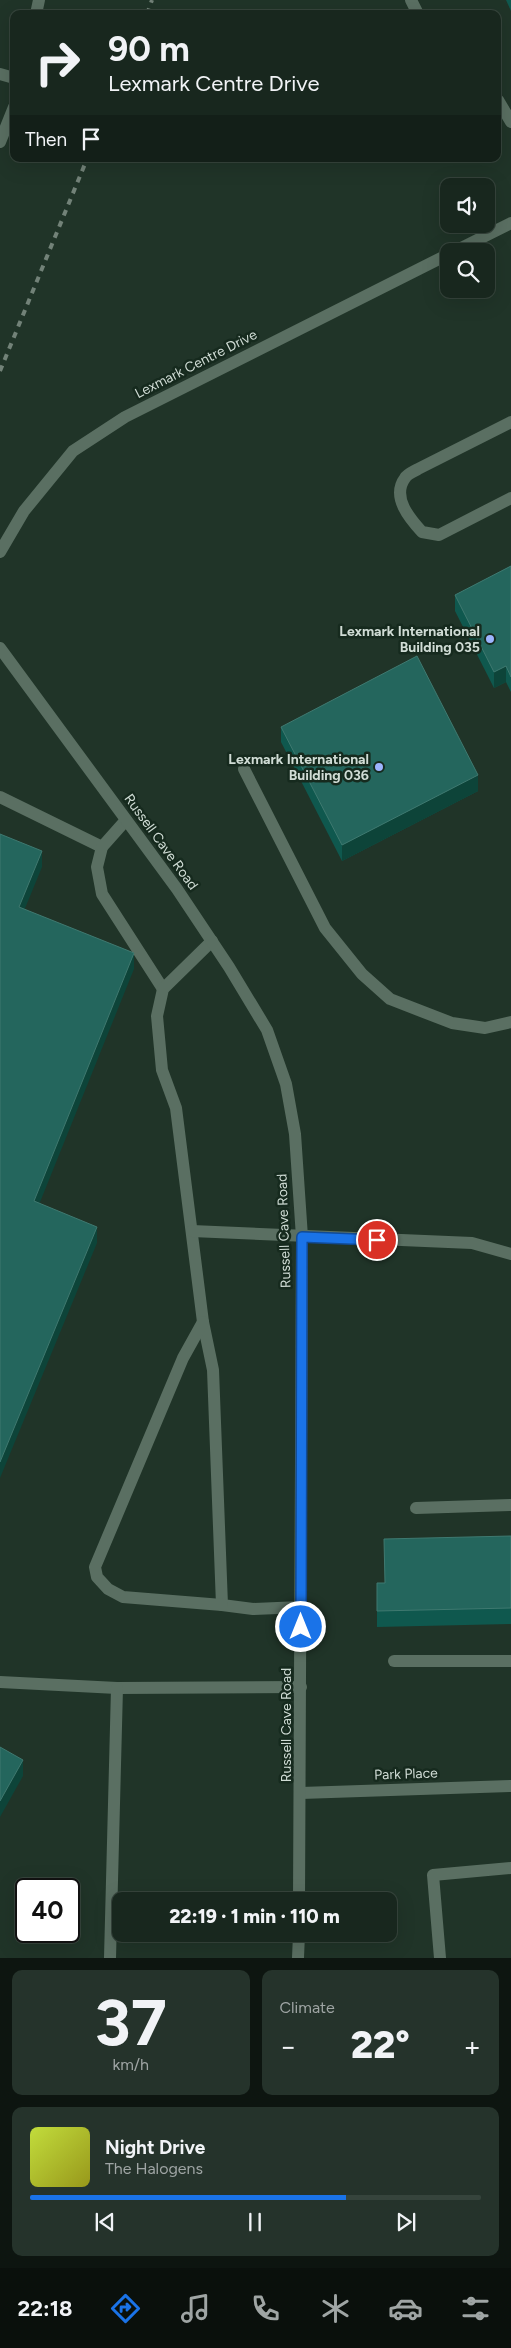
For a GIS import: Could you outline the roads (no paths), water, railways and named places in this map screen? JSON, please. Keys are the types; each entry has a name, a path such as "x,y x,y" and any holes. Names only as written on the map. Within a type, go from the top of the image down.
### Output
{"street":[{"path":"501,105 511,122"},
{"path":"0,142 10,117"},
{"path":"471,243 511,223"},
{"name":"Lexmark Centre Drive","path":"0,552 24,511 73,451 125,417 440,259"},
{"path":"511,422 418,469 405,478 400,496 407,515 422,532 439,534 511,498"},
{"name":"Russell Cave Road","path":"0,648 212,941 267,1030 286,1084 295,1134 302,1237 300,1892"},
{"path":"244,769 325,928 362,974 390,999 452,1024 485,1028 511,1022"},
{"path":"0,797 102,847"},
{"path":"126,820 102,847 97,867 102,894 163,989"},
{"path":"212,941 163,989 156,1016 162,1070 176,1108 203,1322 213,1370 222,1605"},
{"path":"192,1231 472,1243 511,1254"},
{"path":"203,1322 183,1358 95,1567 97,1578 108,1589 122,1597 222,1605 253,1610 301,1608"},
{"path":"416,1508 511,1505"},
{"path":"394,1661 511,1660"},
{"path":"0,1682 117,1688 301,1687"},
{"path":"110,1958 117,1688"},
{"name":"Park Place","path":"301,1792 511,1786"},
{"path":"440,1958 433,1875 511,1868"},
{"path":"298,1958 299,1942"}],"railway":[{"path":"148,10 152,0"},
{"path":"0,371 86,162"}],"place":[{"name":"Lexmark International Building 035","path":"490,639"},
{"name":"Lexmark International Building 036","path":"379,767"}]}
